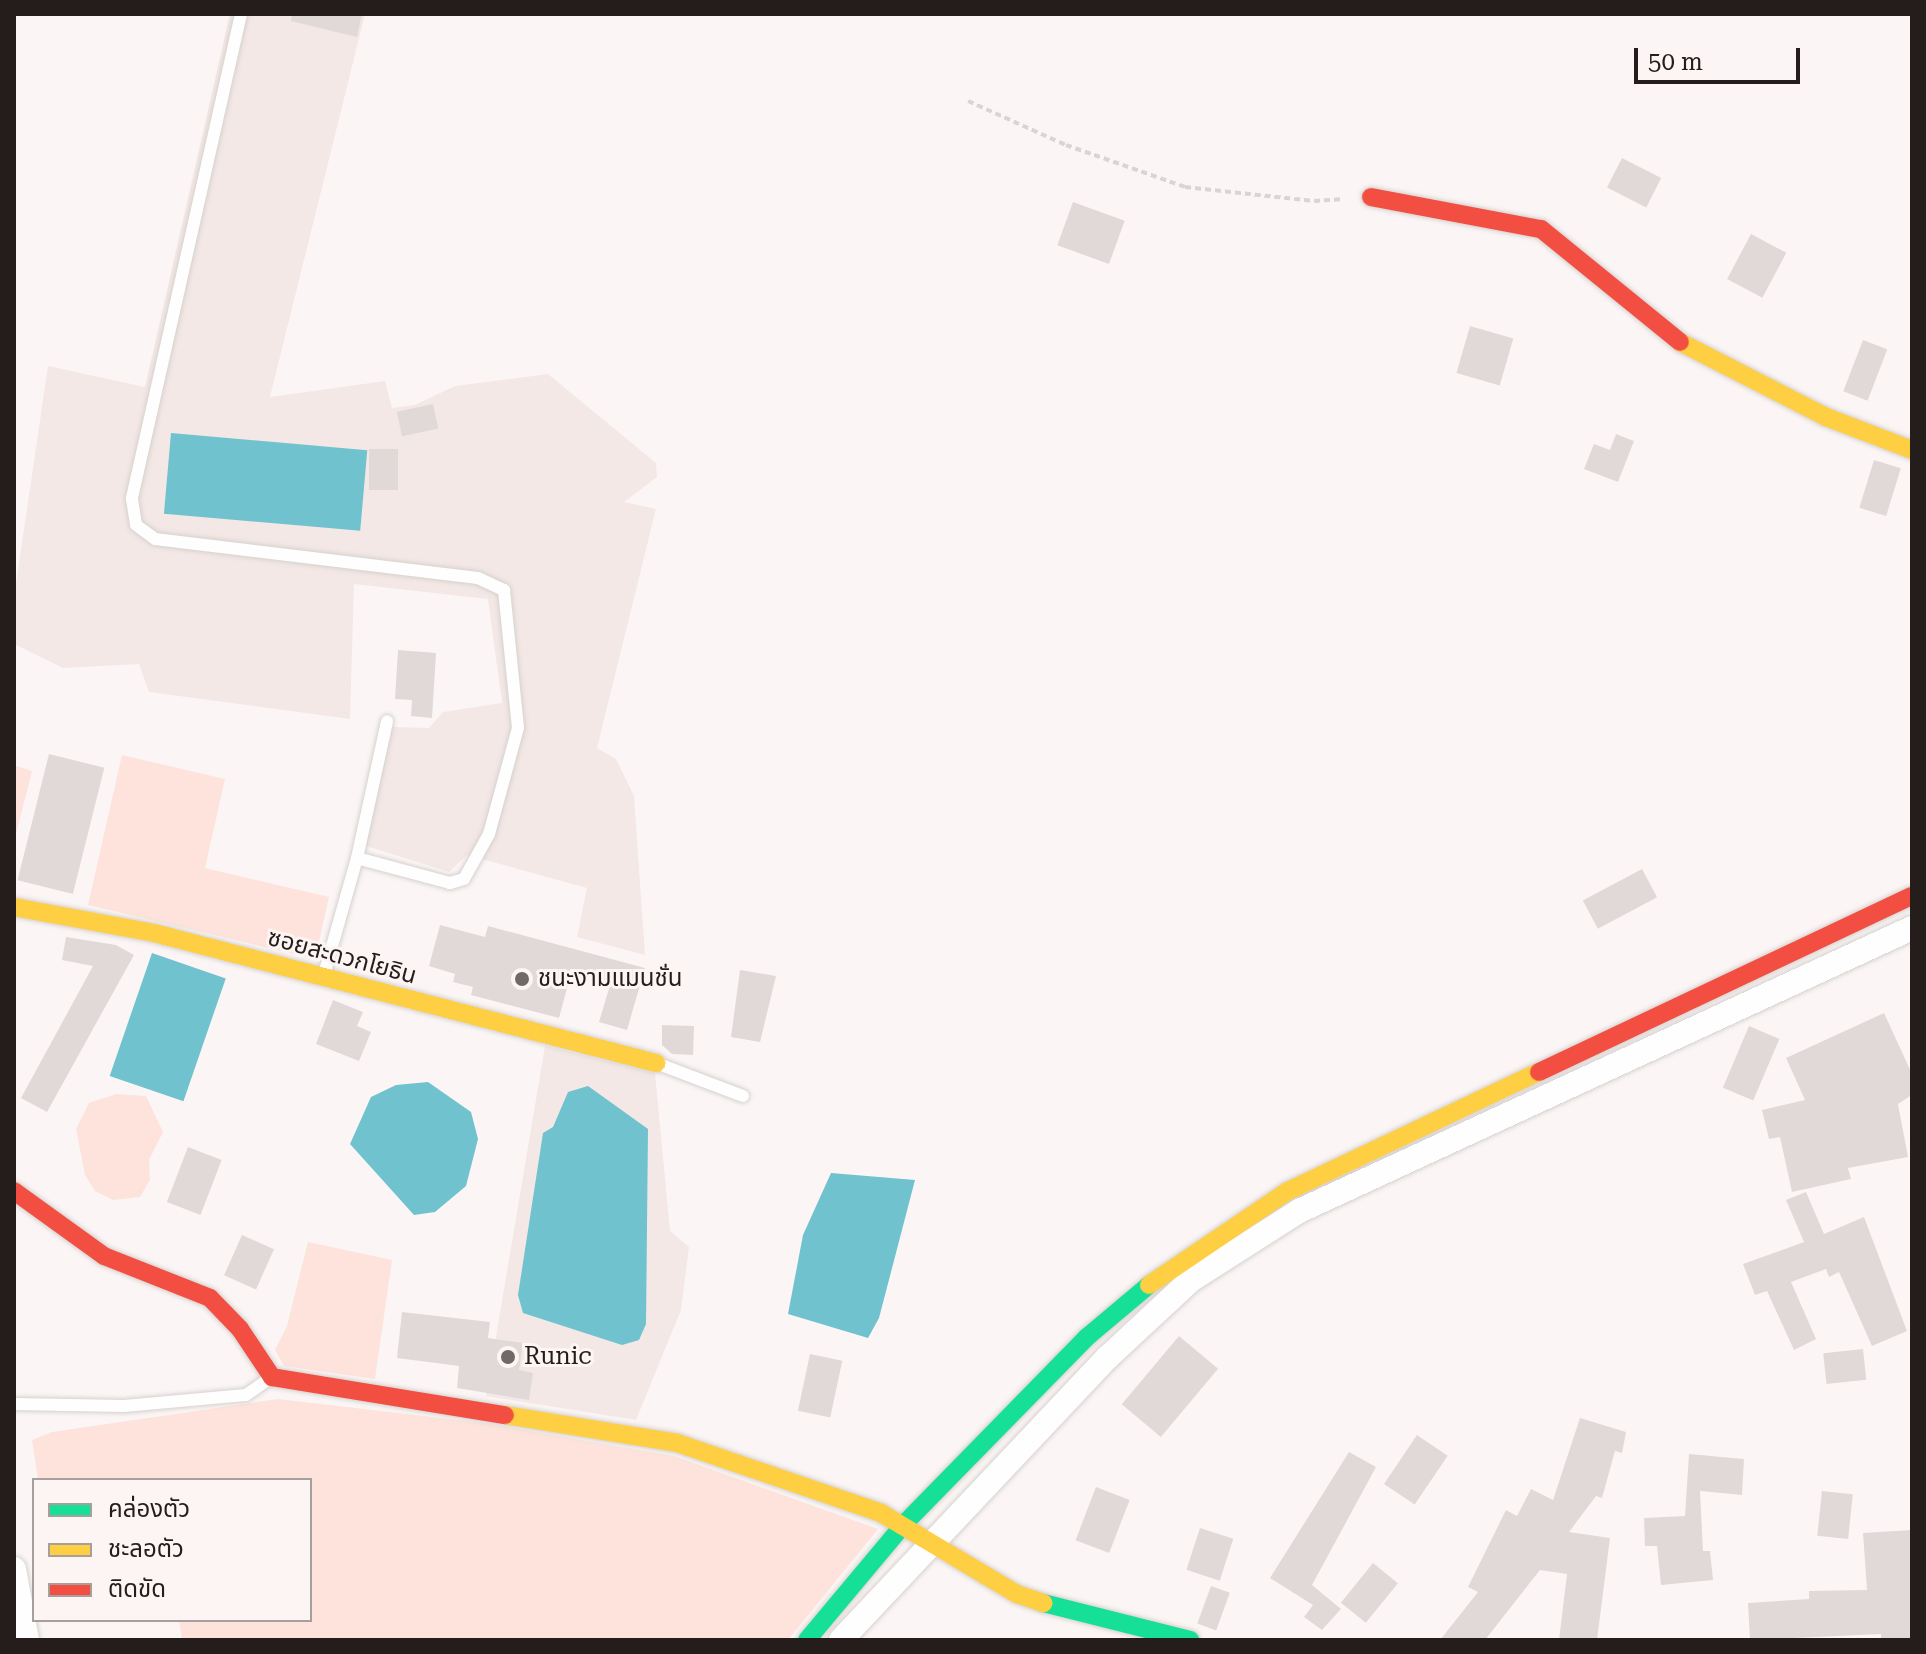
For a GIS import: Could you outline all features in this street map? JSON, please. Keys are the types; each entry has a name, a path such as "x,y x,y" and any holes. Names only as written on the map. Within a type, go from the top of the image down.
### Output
{"street":[{"path":"1371,197 1541,229 1668,336 1826,417 1912,450"},
{"path":"807,1640 903,1525 1087,1337 1177,1261 1288,1191 1912,896"},
{"name":"ซอยสะดวกโยธิน","path":"14,907 154,933 656,1063"},
{"path":"841,1640 928,1542 1108,1357 1191,1280 1287,1219 1912,928"},
{"path":"14,1191 104,1256 210,1298 240,1329 272,1377 677,1443 903,1525 1017,1594 1068,1612 1190,1640"},
{"path":"14,1569 22,1595 27,1640"}],"lane":[{"path":"241,14 132,499 136,525 155,539 478,578 504,590 518,728 489,834 464,879 450,883 357,858"},
{"path":"323,977 357,858 387,721"},
{"path":"656,1063 743,1096"},
{"path":"14,1404 124,1406 246,1395 272,1377"}],"path":[{"path":"968,101 1066,145 1185,187 1314,201 1371,197"}],"shaded area":[{"path":"230,14 365,14 270,397 385,381 392,408 415,405 455,386 548,374 656,463 657,477 624,502 656,509 597,748 616,759 634,796 645,955 577,937 587,888 467,855 449,872 363,845 393,727 429,728 443,712 502,703 488,599 354,584 350,719 149,692 139,664 63,668 14,644 14,597 48,366 145,387"},
{"path":"122,755 225,779 205,868 329,897 315,959 88,905"},
{"path":"14,765 32,771 14,842"},
{"path":"545,1046 655,1073 670,1231 689,1247 681,1310 636,1420 486,1396"},
{"path":"116,1094 146,1096 163,1132 149,1160 150,1180 140,1197 113,1200 95,1191 85,1175 76,1129 89,1103"},
{"path":"308,1242 392,1260 375,1379 284,1366 275,1350 287,1326"},
{"path":"278,1399 484,1423 674,1456 878,1529 788,1640 182,1640 179,1622 312,1622 312,1478 38,1478 32,1440 52,1432"}],"water":[{"path":"171,433 367,450 360,531 164,514"},
{"path":"152,953 226,978 183,1101 110,1076"},
{"path":"428,1082 471,1112 478,1139 466,1186 435,1212 414,1215 350,1144 371,1097 396,1085"},
{"path":"588,1086 648,1129 646,1324 639,1340 622,1345 523,1313 518,1295 543,1133 553,1127 568,1092"},
{"path":"831,1173 915,1180 879,1318 868,1338 788,1314 803,1235"}],"building":[{"path":"292,14 362,14 357,37 291,21"},
{"path":"1622,158 1661,178 1646,207 1607,187"},
{"path":"1073,202 1125,221 1109,264 1057,245"},
{"path":"1751,234 1786,253 1762,298 1727,279"},
{"path":"1470,326 1513,338 1500,386 1456,373"},
{"path":"1863,340 1887,349 1868,401 1843,391"},
{"path":"433,404 438,428 402,436 397,412"},
{"path":"1616,434 1634,441 1618,482 1584,469 1594,444 1610,450"},
{"path":"369,449 398,449 398,490 369,490"},
{"path":"1874,460 1901,468 1886,516 1859,508"},
{"path":"398,650 436,653 432,718 411,716 412,700 395,699"},
{"path":"49,754 104,768 73,894 18,880"},
{"path":"1642,869 1657,897 1598,929 1583,900"},
{"path":"440,925 485,937 488,926 645,968 627,1030 599,1022 611,982 572,970 559,1018 471,995 473,987 453,982 455,974 429,966"},
{"path":"66,937 116,945 134,955 47,1112 21,1098 93,966 62,960"},
{"path":"740,970 776,976 760,1042 731,1037"},
{"path":"333,1000 363,1012 357,1026 371,1032 359,1061 316,1044"},
{"path":"1884,1013 1912,1074 1912,1095 1898,1104 1908,1157 1848,1168 1851,1179 1792,1192 1780,1137 1769,1139 1762,1110 1805,1100 1786,1058"},
{"path":"662,1025 694,1026 693,1055 672,1054 662,1045"},
{"path":"1749,1026 1779,1039 1753,1101 1723,1088"},
{"path":"188,1147 222,1160 200,1215 167,1202"},
{"path":"1806,1192 1824,1234 1864,1217 1907,1331 1872,1346 1839,1272 1829,1277 1826,1269 1791,1282 1816,1339 1794,1350 1767,1291 1755,1295 1743,1264 1804,1242 1786,1200"},
{"path":"242,1235 274,1249 256,1289 224,1275"},
{"path":"402,1312 490,1322 488,1338 523,1343 519,1370 533,1373 529,1400 457,1388 459,1366 397,1358"},
{"path":"1179,1336 1218,1369 1161,1437 1122,1404"},
{"path":"1863,1349 1866,1380 1826,1384 1823,1353"},
{"path":"810,1354 842,1361 830,1418 798,1411"},
{"path":"1580,1418 1626,1432 1622,1453 1615,1451 1602,1498 1596,1496 1569,1532 1610,1538 1597,1640 1559,1640 1567,1574 1540,1570 1485,1640 1440,1640 1478,1592 1468,1587 1506,1510 1517,1516 1531,1489 1553,1500"},
{"path":"1417,1435 1448,1456 1415,1505 1384,1484"},
{"path":"1349,1452 1376,1467 1312,1585 1341,1609 1322,1630 1304,1617 1313,1605 1270,1578"},
{"path":"1689,1454 1744,1459 1742,1495 1700,1491 1703,1551 1710,1551 1713,1580 1661,1585 1657,1546 1645,1546 1644,1518 1685,1516"},
{"path":"1096,1487 1130,1500 1109,1553 1076,1540"},
{"path":"1822,1491 1853,1494 1848,1539 1817,1536"},
{"path":"1200,1528 1233,1539 1220,1581 1186,1570"},
{"path":"1912,1530 1912,1640 1881,1640 1881,1634 1750,1640 1748,1603 1809,1599 1809,1591 1867,1590 1863,1533"},
{"path":"1373,1563 1398,1583 1366,1623 1341,1603"},
{"path":"1211,1586 1230,1593 1216,1630 1197,1624"}],"traffic: fast":[{"path":"807,1640 903,1525 1087,1337 1149,1285"},
{"path":"1043,1603 1190,1640"}],"traffic: slow":[{"path":"1680,342 1826,417 1912,450"},
{"path":"14,907 154,933 656,1063"},
{"path":"1149,1285 1288,1191 1539,1072"},
{"path":"505,1415 677,1443 881,1513 1017,1594 1043,1603"}],"traffic: jam":[{"path":"1371,197 1541,229 1680,342"},
{"path":"1539,1072 1912,896"},
{"path":"14,1191 104,1256 210,1298 240,1329 272,1377 505,1415"}],"place":[{"name":"ชนะงามแมนชั่น","path":"522,979"},
{"name":"Runic","path":"508,1357"}]}
